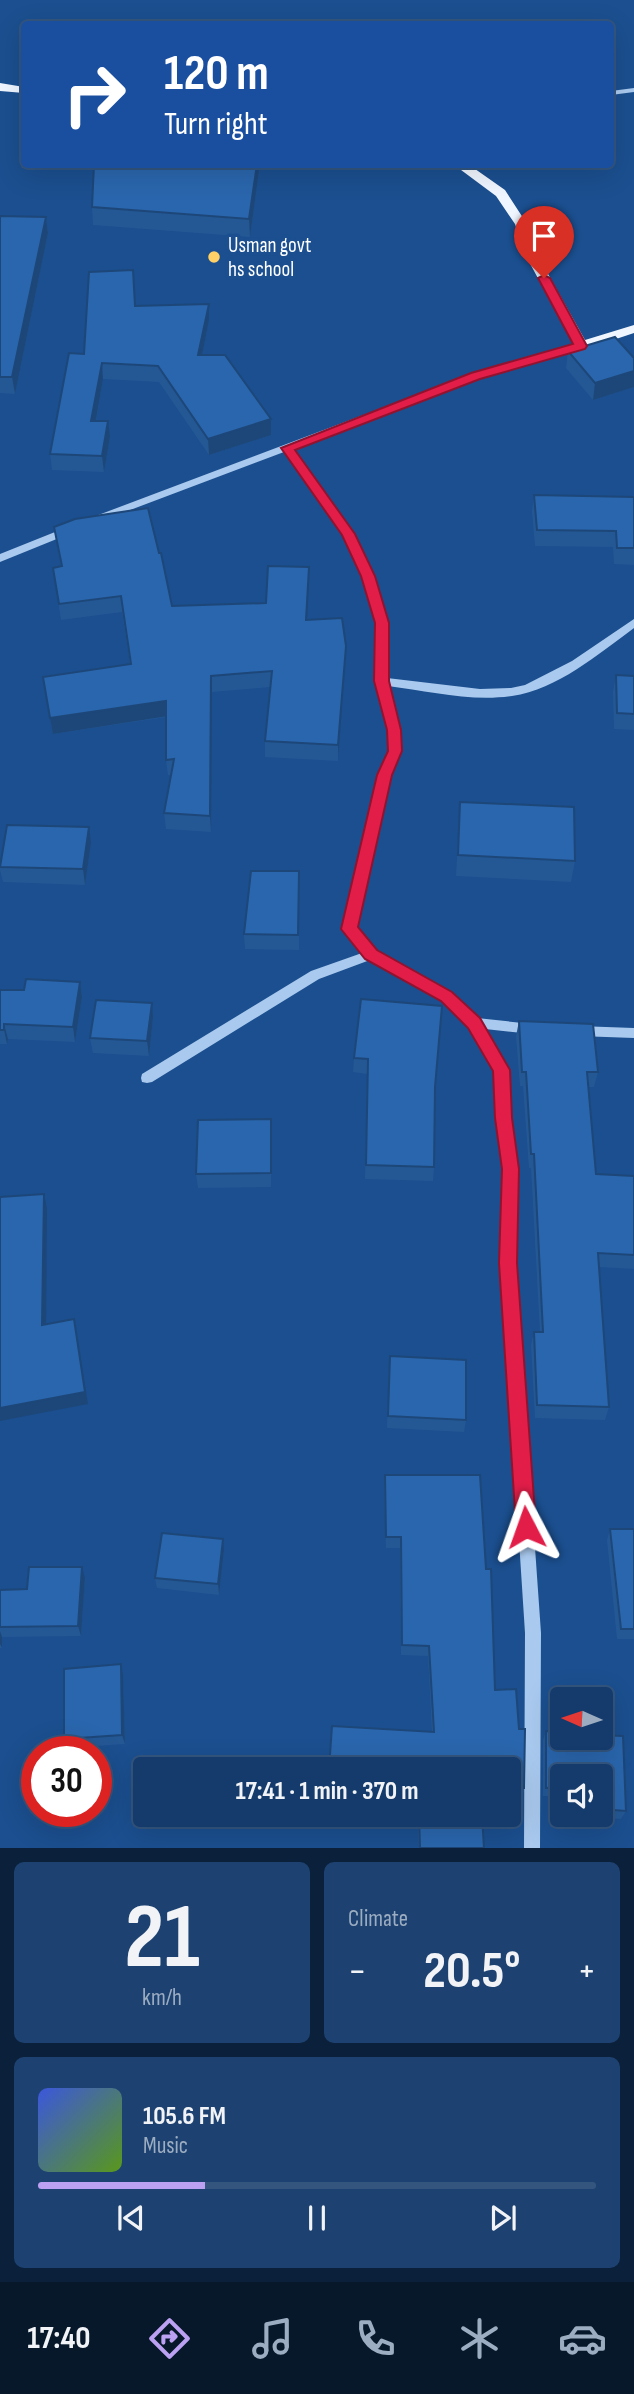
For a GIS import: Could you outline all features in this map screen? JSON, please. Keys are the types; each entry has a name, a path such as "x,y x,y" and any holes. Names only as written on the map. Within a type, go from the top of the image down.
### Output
{"main road":[{"path":"0,87 21,90"},
{"path":"468,168 501,193 515,213 532,256 581,346 634,329"}],"street":[{"path":"614,93 634,90"},
{"path":"0,558 475,376 581,346"},
{"path":"287,448 348,534 368,576 382,623 381,681 394,730 395,751 384,775 349,929 371,955 447,996 474,1023 502,1070 503,1118 510,1169 508,1263 533,1633 532,1848"},
{"path":"381,681 485,692 513,692 539,683 575,663 634,623"},
{"path":"146,1078 315,975 371,955"},
{"path":"474,1023 545,1030"},
{"path":"570,1031 634,1033"}],"building":[{"path":"94,168 256,168 249,219 92,207"},
{"path":"0,216 46,217 12,377 0,377"},
{"path":"133,270 135,306 209,304 198,355 225,355 271,419 208,439 158,366 102,363 91,421 108,421 102,456 50,454 69,353 84,354 89,272"},
{"path":"615,337 634,358 634,371 595,383 568,351"},
{"path":"534,495 634,497 634,548 617,548 616,531 537,530"},
{"path":"148,508 172,606 266,603 268,566 309,567 306,620 342,618 346,646 338,745 265,741 272,671 211,676 210,816 164,813 174,759 166,760 166,701 50,718 43,677 131,664 121,596 59,604 53,568 62,566 54,527 75,519"},
{"path":"616,675 634,676 634,714 617,713"},
{"path":"460,802 574,807 575,861 458,855"},
{"path":"7,825 89,827 83,869 0,867"},
{"path":"251,871 299,871 298,935 244,934"},
{"path":"26,979 80,982 73,1027 4,1024 4,1030 0,1030 0,990 24,990"},
{"path":"361,999 442,1006 435,1087 434,1167 366,1165 368,1059 354,1058"},
{"path":"96,1000 152,1003 147,1041 90,1038"},
{"path":"519,1021 593,1024 598,1072 587,1072 596,1174 634,1176 634,1255 598,1253 609,1407 537,1405 534,1332 543,1332 534,1154 531,1154 526,1072 522,1072"},
{"path":"271,1119 271,1173 196,1174 198,1120"},
{"path":"44,1194 42,1325 74,1319 85,1392 0,1408 0,1197"},
{"path":"390,1356 466,1360 466,1420 388,1416"},
{"path":"385,1475 480,1475 486,1569 491,1569 495,1690 516,1689 519,1729 525,1729 524,1788 521,1788 521,1757 330,1757 332,1726 434,1732 429,1646 402,1645 401,1537 386,1537"},
{"path":"610,1529 634,1529 634,1629 621,1629"},
{"path":"162,1533 223,1539 218,1584 155,1578"},
{"path":"29,1567 82,1567 78,1626 0,1627 0,1590 27,1589"},
{"path":"121,1664 122,1735 64,1736 64,1669"},
{"path":"546,1731 550,1731 550,1750 613,1750 613,1736 623,1736 626,1811 613,1810 613,1764 550,1764 550,1788 546,1788"},
{"path":"419,1827 483,1827 484,1848 420,1848"}],"place":[{"name":"Usman govt hs school","path":"214,257"}],"route":[{"path":"526,1527 508,1263 510,1169 503,1118 502,1070 474,1023 447,996 371,955 349,929 384,775 395,751 394,730 381,681 382,623 368,576 348,534 317,486 287,448 475,376 581,346 544,278"}]}
